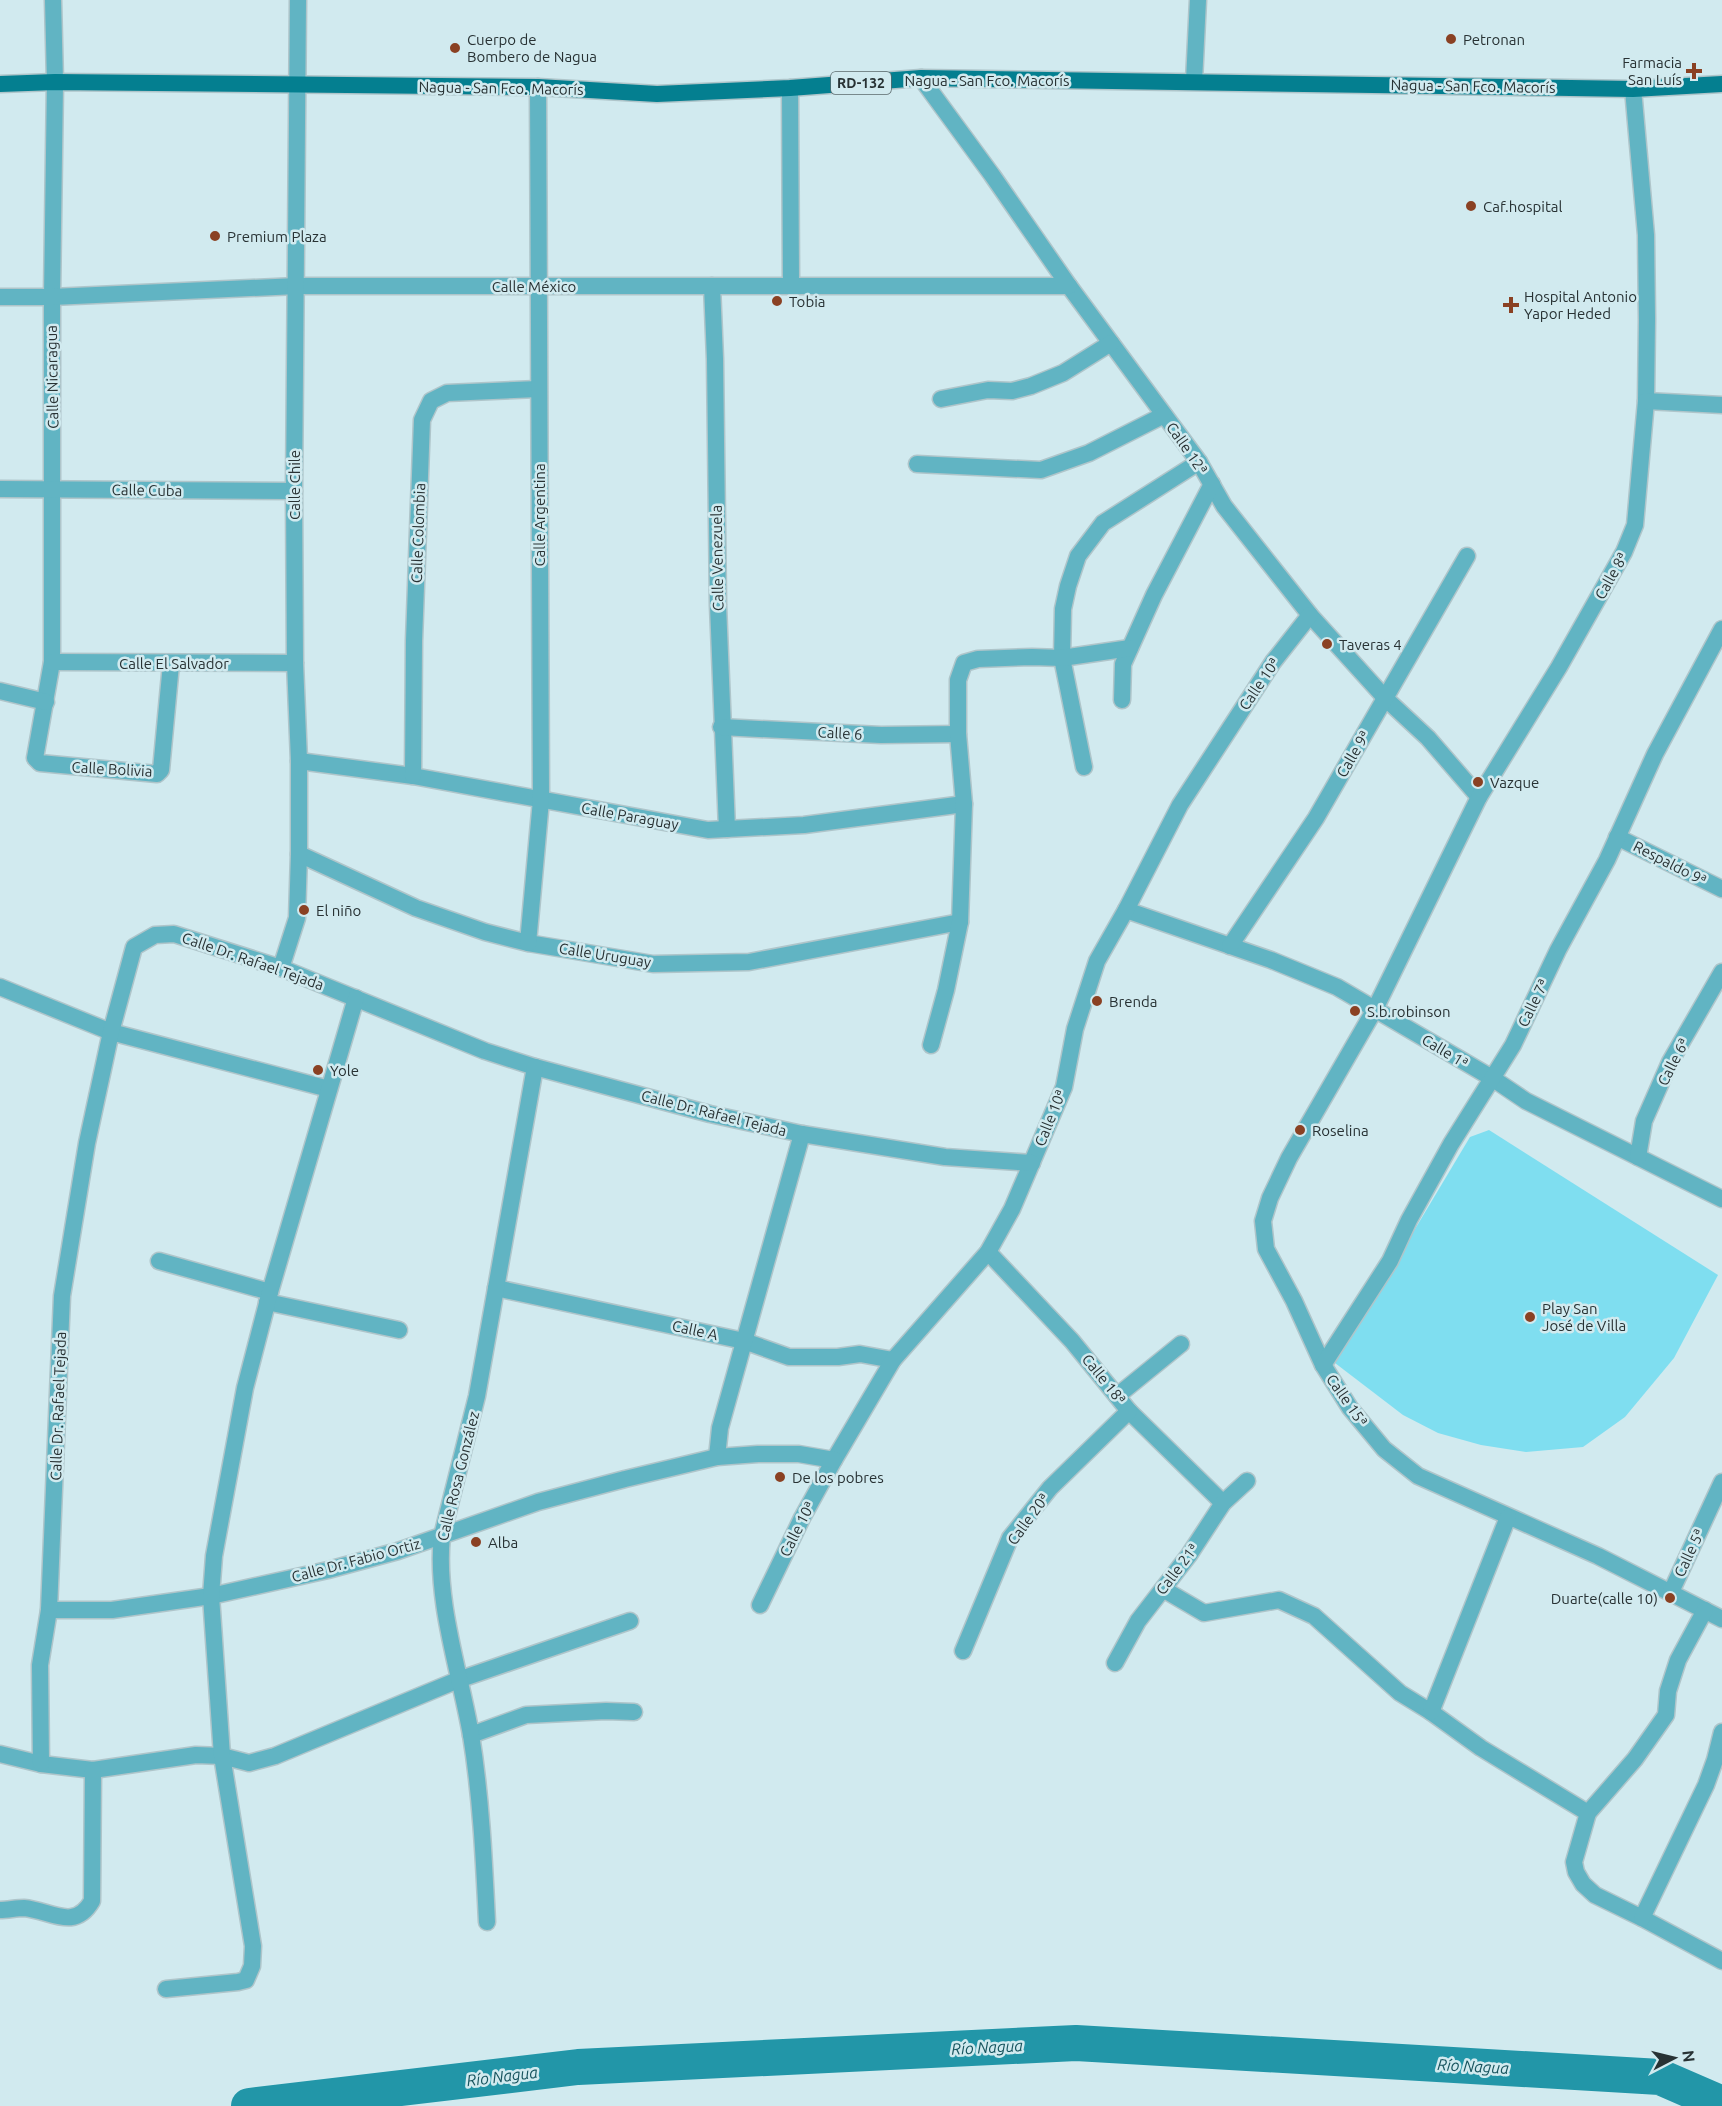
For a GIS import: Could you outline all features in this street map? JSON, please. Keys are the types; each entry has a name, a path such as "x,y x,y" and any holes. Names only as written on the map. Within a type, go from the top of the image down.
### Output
{"main road":[{"name":"Nagua - San Fco. Macorís","path":"0,84 55,82 538,87 657,94 790,88 921,78 1633,88 1722,84"}],"street":[{"name":"Calle Nicaragua","path":"35,753 52,662 52,297 55,82 53,0"},
{"name":"Calle Chile","path":"281,968 297,918 299,854 294,491 298,0"},
{"path":"1194,81 1198,0"},
{"name":"Calle 12ª","path":"921,78 1069,286 1200,462 1224,506 1310,615 1386,699 1428,738 1479,797"},
{"name":"Calle Argentina","path":"528,943 541,800 538,87"},
{"path":"790,88 791,285"},
{"name":"Calle 8ª","path":"1375,1009 1479,797 1560,667 1624,552 1635,525 1646,401 1646,235 1633,88"},
{"name":"Calle México","path":"0,297 52,297 297,286 1069,286"},
{"name":"Calle Venezuela","path":"712,286 721,727 727,829"},
{"path":"941,399 988,390 1012,391 1031,386 1063,373 1111,343"},
{"name":"Calle Colombia","path":"413,776 414,641 422,420 431,401 447,393 538,389"},
{"path":"1646,401 1722,405"},
{"path":"917,464 1041,470 1089,453 1164,415"},
{"path":"1084,767 1062,658 1063,609 1078,556 1103,523 1200,462"},
{"path":"1122,700 1123,664 1154,595 1212,484"},
{"name":"Calle Cuba","path":"0,489 294,491"},
{"name":"Calle 9ª","path":"1230,945 1316,818 1467,556"},
{"name":"Calle 10ª","path":"760,1605 802,1518 893,1360 988,1252 1012,1209 1064,1087 1075,1029 1097,961 1180,805 1273,662 1310,615"},
{"name":"Calle 7ª","path":"1323,1365 1390,1261 1408,1220 1513,1045 1558,950 1607,860 1655,754 1722,629"},
{"path":"931,1045 946,990 960,922 964,804 958,734 958,680 964,663 978,659 1062,658 1130,648"},
{"name":"Calle El Salvador","path":"52,662 295,663"},
{"name":"Calle Bolivia","path":"35,753 35,758 40,763 157,774 161,770 171,664"},
{"path":"0,690 46,702"},
{"name":"Calle 6","path":"721,727 881,735 958,734"},
{"name":"Calle Paraguay","path":"299,761 413,776 708,830 804,825 964,804"},
{"name":"Respaldo 9ª","path":"1617,837 1722,889"},
{"name":"Calle Uruguay","path":"299,854 416,908 485,932 528,943 653,964 749,962 960,922"},
{"name":"Calle 1ª","path":"1126,910 1230,945 1337,987 1492,1078 1526,1101 1722,1199"},
{"name":"Calle Dr. Rafael Tejada","path":"41,1764 40,1665 49,1611 62,1296 87,1143 111,1032 134,947 155,935 174,934 281,968 485,1051 535,1067 710,1114 802,1134 945,1157 1032,1163"},
{"name":"Calle 6ª","path":"1638,1157 1644,1121 1670,1062 1722,972"},
{"path":"0,987 111,1032 329,1089"},
{"path":"166,1989 246,1980 252,1966 253,1946 222,1756 211,1596 214,1556 245,1388 268,1297 356,998"},
{"name":"Calle 15ª","path":"1375,1009 1288,1158 1270,1198 1263,1221 1266,1249 1294,1301 1323,1365 1350,1408 1384,1449 1418,1476 1598,1556 1722,1619"},
{"name":"Calle Rosa González","path":"487,1922 484,1855 471,1735 458,1680 439,1557 442,1536 477,1396 535,1067"},
{"path":"717,1457 720,1428 802,1134"},
{"name":"Calle 18ª","path":"988,1252 1072,1341 1129,1411 1223,1503"},
{"path":"159,1261 268,1297 399,1330"},
{"name":"Calle A","path":"496,1288 744,1341 789,1357 838,1357 860,1354 893,1360"},
{"path":"1117,1396 1181,1344"},
{"name":"Calle 20ª","path":"963,1652 1010,1538 1050,1488 1129,1411"},
{"name":"Calle Dr. Fabio Ortiz","path":"49,1611 112,1610 211,1596 328,1570 442,1536 538,1502 717,1457 799,1454 834,1460"},
{"name":"Calle 21ª","path":"1114,1663 1138,1621 1189,1555 1223,1503 1247,1481"},
{"name":"Calle 5ª","path":"1671,1592 1720,1489"},
{"path":"1431,1712 1508,1516"},
{"path":"1163,1590 1204,1613 1279,1600 1314,1616 1400,1693 1481,1748 1588,1813"},
{"path":"1705,1610 1677,1660 1668,1691 1666,1714 1635,1760 1588,1813 1574,1862 1576,1872 1583,1884 1595,1895 1722,1961"},
{"path":"0,1754 41,1764 93,1770 196,1755 222,1756 249,1763 276,1756 458,1680 630,1621"},
{"path":"471,1735 526,1715 606,1710 634,1712"},
{"path":"1642,1918 1706,1785 1722,1732"},
{"path":"0,1910 24,1908 53,1916 72,1918 86,1912 92,1901 93,1770"}],"shaded area":[{"name":"Play San José de Villa","path":"1489,1130 1718,1275 1674,1358 1625,1417 1583,1447 1526,1452 1481,1445 1438,1433 1403,1415 1335,1363 1470,1137"}],"waterway":[{"name":"Río Nagua","path":"249,2106 578,2067 1076,2043 1660,2077 1722,2104"}],"place":[{"name":"Petronan","path":"1451,39"},
{"name":"Cuerpo de Bombero de Nagua","path":"455,48"},
{"name":"Farmacia San Luís","path":"1694,71"},
{"name":"Caf.hospital","path":"1471,206"},
{"name":"Premium Plaza","path":"215,236"},
{"name":"Tobia","path":"777,301"},
{"name":"Hospital Antonio Yapor Heded","path":"1511,305"},
{"name":"Taveras 4","path":"1327,644"},
{"name":"Vazque","path":"1478,782"},
{"name":"El niño","path":"304,910"},
{"name":"Brenda","path":"1097,1001"},
{"name":"S.b.robinson","path":"1355,1011"},
{"name":"Yole","path":"318,1070"},
{"name":"Roselina","path":"1300,1130"},
{"name":"Play San José de Villa","path":"1530,1317"},
{"name":"De los pobres","path":"780,1477"},
{"name":"Alba","path":"476,1542"},
{"name":"Duarte(calle 10)","path":"1670,1598"}]}
